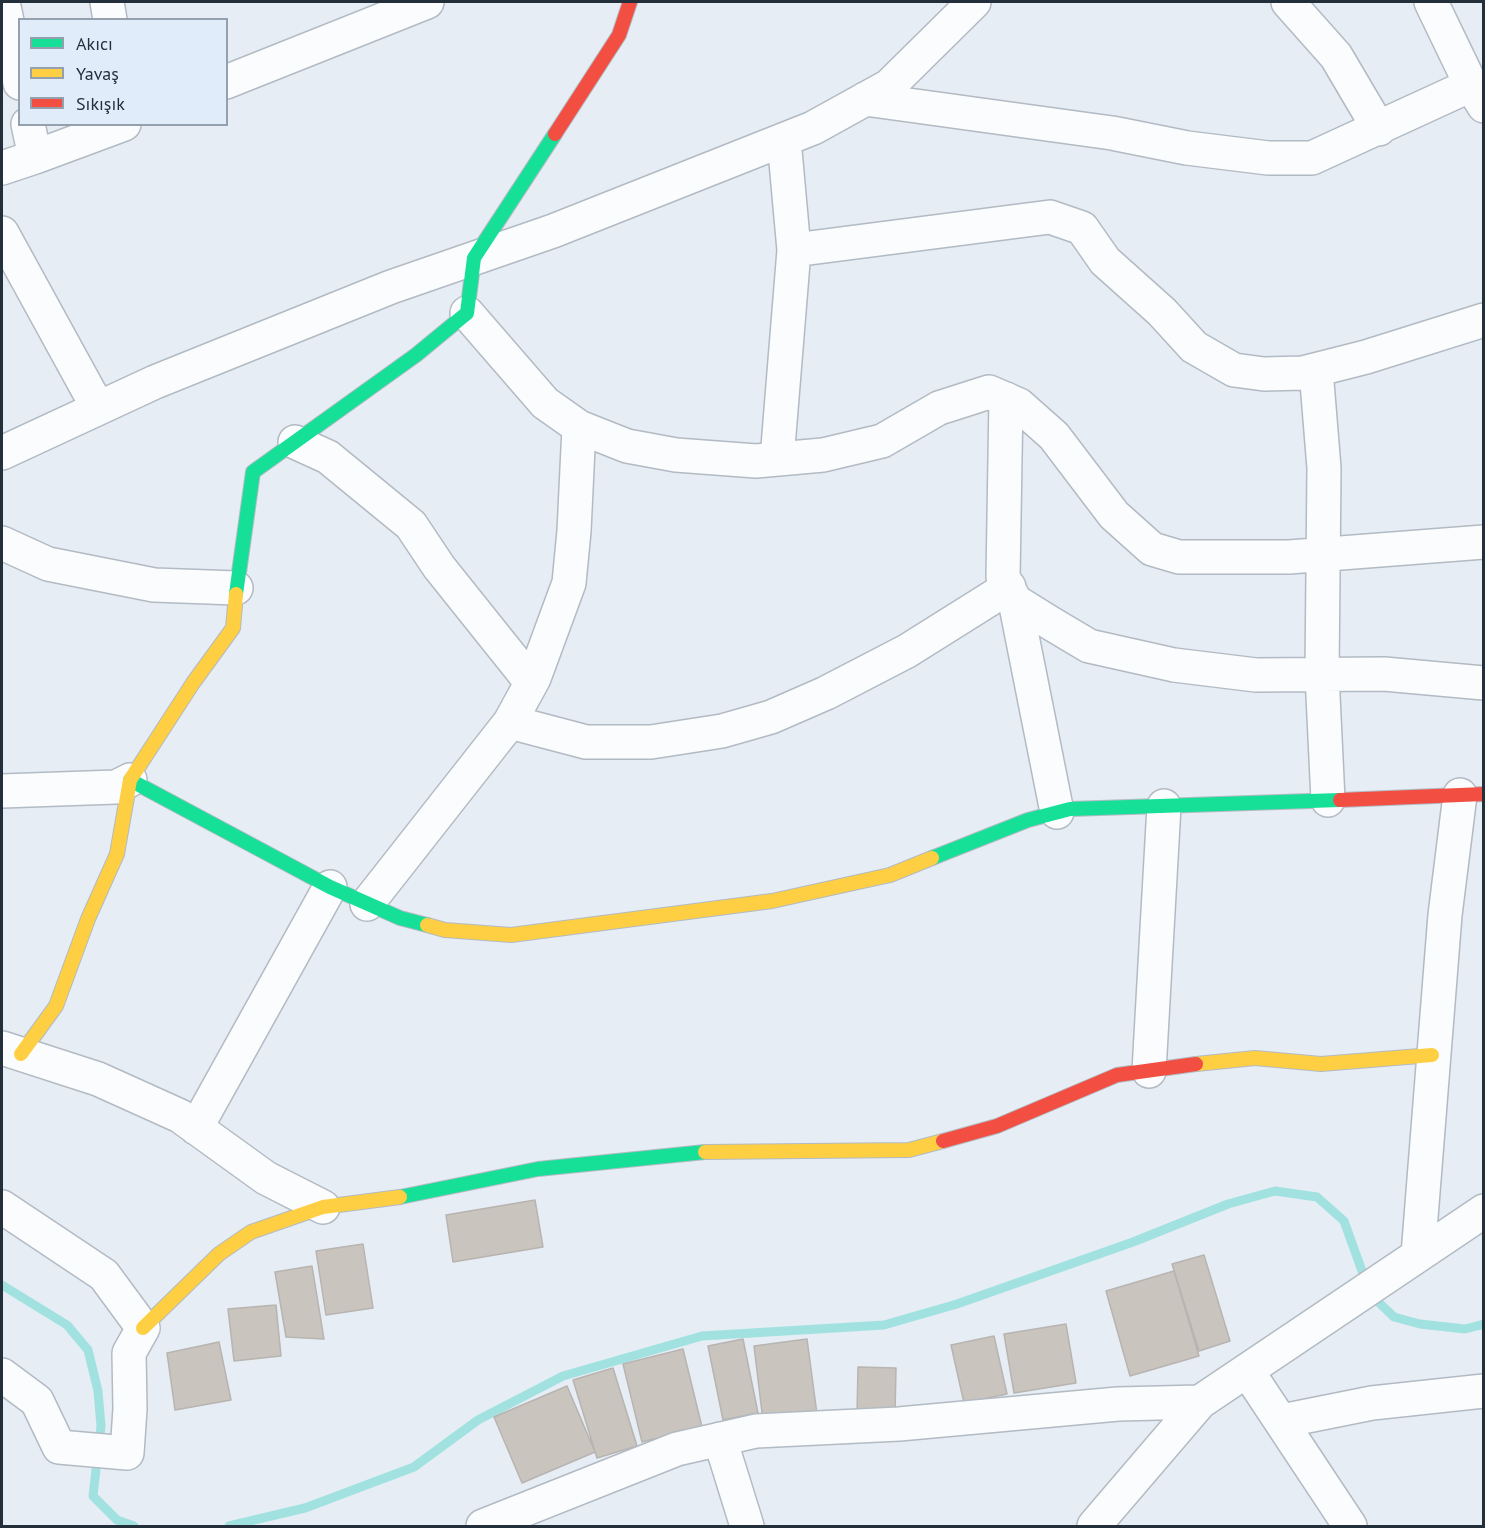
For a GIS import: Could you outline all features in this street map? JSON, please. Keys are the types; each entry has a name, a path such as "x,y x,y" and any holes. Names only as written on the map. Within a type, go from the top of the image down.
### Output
{"street":[{"path":"3,2 18,73"},
{"path":"107,2 110,18"},
{"path":"323,1207 266,1178 180,1116 98,1079 11,1051 56,1006 88,920 117,854 130,780 193,683 233,628 236,588 253,472 417,355 467,313 474,258 619,35 630,2"},
{"path":"1288,2 1336,56 1379,129"},
{"path":"865,99 1101,131 1187,148 1268,158 1312,158 1379,129 1480,98 1431,2"},
{"path":"228,81 415,4"},
{"path":"2,453 98,408 391,287 553,231 813,128 889,86 960,7"},
{"path":"28,126 35,157"},
{"path":"2,168 119,126"},
{"path":"777,459 794,250 784,140"},
{"path":"794,250 1050,217 1082,228 1105,261 1162,312 1194,347 1234,369 1264,374 1303,373 1316,370 1484,320"},
{"path":"2,233 98,408"},
{"path":"467,313 545,403 579,427 627,446 676,455 756,461 823,455 882,441 939,408 989,392 1019,405 1054,436 1114,515 1152,549 1179,557 1289,557 1484,542"},
{"path":"1316,370 1324,468 1322,675 1328,800"},
{"path":"1005,399 1004,577 1012,594 1057,812"},
{"path":"367,904 510,722 531,682 569,583 579,427"},
{"path":"295,442 328,457 411,525 440,567 531,682"},
{"path":"2,543 48,564 154,585 236,588"},
{"path":"1012,594 1089,646 1121,655 1174,665 1256,675 1384,674 1484,683"},
{"path":"510,722 552,735 586,742 651,742 722,731 771,717 826,693 1012,594"},
{"path":"2,791 116,787 130,780"},
{"path":"130,780 330,887 400,918 445,930 511,935 772,901 890,875 1028,820 1057,812 1111,806 1472,795 1445,915 1432,1055 1418,1255"},
{"path":"1149,1071 1164,806"},
{"path":"196,1128 330,887"},
{"path":"2,1375 37,1401 59,1447 127,1453 130,1409 129,1353 143,1328 219,1254 251,1232 323,1207 433,1192 538,1169 708,1152 909,1150 998,1126 1117,1076 1255,1058 1321,1064 1432,1055"},
{"path":"2,1207 104,1275 143,1328"},
{"path":"1094,1527 1200,1402 1484,1212"},
{"path":"1248,1372 1350,1527"},
{"path":"1282,1421 1372,1403 1484,1391"},
{"path":"483,1527 677,1449 756,1431 899,1424 1118,1404 1200,1402"},
{"path":"720,1439 747,1527"}],"building":[{"path":"535,1200 543,1247 453,1262 446,1215"},
{"path":"363,1244 373,1308 326,1315 316,1251"},
{"path":"1204,1255 1230,1341 1199,1351 1172,1264"},
{"path":"312,1266 324,1339 286,1337 275,1272"},
{"path":"1174,1271 1199,1356 1130,1376 1106,1291"},
{"path":"276,1305 281,1356 234,1361 228,1309"},
{"path":"1066,1324 1076,1383 1014,1393 1004,1334"},
{"path":"994,1336 1007,1394 964,1403 951,1345"},
{"path":"743,1339 758,1413 723,1420 708,1346"},
{"path":"807,1339 817,1414 763,1421 754,1346"},
{"path":"219,1342 231,1400 175,1410 167,1353"},
{"path":"683,1349 702,1427 642,1442 623,1364"},
{"path":"858,1367 896,1368 895,1415 857,1414"},
{"path":"613,1368 637,1446 597,1458 573,1380"},
{"path":"567,1386 595,1452 522,1483 494,1417"}],"waterway":[{"path":"229,1526 305,1508 414,1467 478,1420 563,1376 702,1336 884,1325 957,1304 1133,1242 1228,1204 1275,1191 1317,1197 1344,1221 1366,1282"},
{"path":"2,1285 67,1325 88,1350 98,1391 101,1426 93,1496 117,1520 134,1526"},
{"path":"1371,1295 1394,1317 1420,1324 1465,1329 1484,1324"}],"traffic: fast":[{"path":"236,594 253,472 416,355 467,313 474,258 555,134"},
{"path":"130,780 330,887 400,918 427,925"},
{"path":"932,858 1028,820 1070,809 1340,800"},
{"path":"400,1197 538,1169 705,1152"}],"traffic: slow":[{"path":"21,1054 56,1006 88,919 117,854 130,780 193,683 233,628 236,594"},
{"path":"427,925 445,930 511,935 772,901 890,875 932,858"},
{"path":"1196,1064 1255,1058 1321,1064 1432,1055"},
{"path":"705,1152 909,1150 943,1141"},
{"path":"143,1328 219,1254 251,1232 323,1207 400,1197"}],"traffic: jam":[{"path":"555,134 619,35 630,2"},
{"path":"1340,800 1484,794"},
{"path":"943,1141 997,1126 1117,1075 1196,1064"}]}
